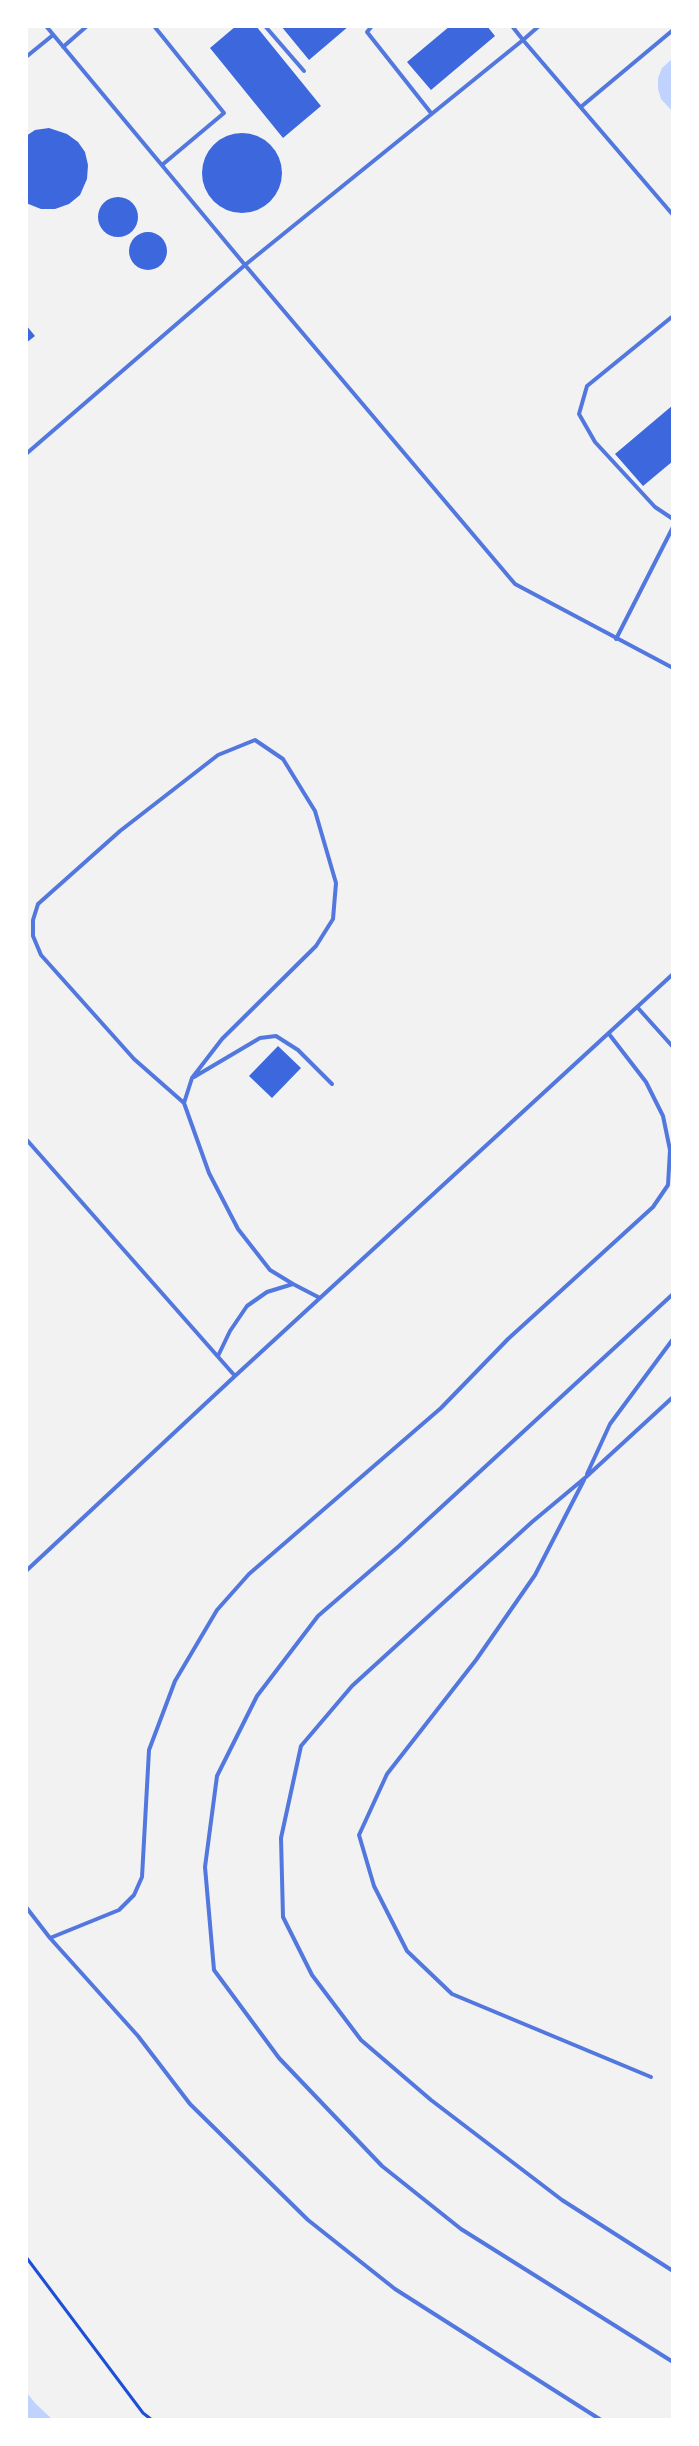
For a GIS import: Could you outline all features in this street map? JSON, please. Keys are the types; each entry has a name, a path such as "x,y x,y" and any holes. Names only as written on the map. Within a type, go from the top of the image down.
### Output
{"lane":[{"path":"46,26 515,584 673,668"},
{"path":"63,47 87,26"},
{"path":"154,26 224,113 162,165"},
{"path":"265,26 304,71"},
{"path":"372,26 367,32 431,113"},
{"path":"512,26 672,214"},
{"path":"26,454 245,265 539,26"},
{"path":"582,106 673,30"},
{"path":"26,57 53,35"},
{"path":"673,316 587,386 579,414 595,442 655,507 673,519"},
{"path":"616,639 673,527"},
{"path":"184,1103 192,1078 222,1039 316,946 333,919 336,883 314,811 283,758 255,740 218,755 120,831 38,904 33,920 33,936 41,955 134,1059 184,1103 209,1173 238,1229 270,1270 320,1298"},
{"path":"26,1571 235,1376 610,1034 672,975"},
{"path":"638,1008 673,1047"},
{"path":"50,1938 119,1910 134,1896 142,1878 150,1750 175,1681 217,1610 249,1574 442,1408 508,1339 653,1207 668,1185 670,1150 663,1116 646,1082 610,1034"},
{"path":"192,1078 260,1038 276,1036 298,1050 332,1084"},
{"path":"26,1140 235,1376"},
{"path":"218,1356 230,1331 247,1306 267,1292 293,1284"},
{"path":"673,1294 399,1546 318,1616 257,1696 217,1776 205,1867 214,1970 279,2058 382,2166 461,2229 673,2362"},
{"path":"651,2077 452,1994 407,1951 374,1886 360,1835 387,1774 476,1660 535,1575 586,1477 610,1424 673,1339"},
{"path":"673,1397 352,1686 301,1746 281,1838 284,1917 312,1975 362,2040 431,2100 562,2200 673,2271"},
{"path":"26,1907 50,1938 138,2036 190,2104 308,2220 395,2289 601,2420"}],"path":[{"path":"26,2257 143,2413 152,2420"}],"water":[{"path":"673,58 673,112 661,99 658,89 658,78 662,68"},
{"path":"26,2392 35,2403 53,2420 26,2420"}],"building":[{"path":"236,26 256,26 321,106 283,138 210,48"},
{"path":"281,26 349,26 309,60"},
{"path":"450,26 487,26 495,36 431,90 407,62"},
{"path":"49,128 67,134 78,142 85,152 88,165 87,179 80,195 69,204 55,209 41,209 26,203 26,136 35,130"},
{"path":"234,133 250,133 271,144 282,165 282,181 271,202 250,213 234,213 220,207 208,195 202,181 202,165 208,151 220,139"},
{"path":"118,197 132,203 138,217 132,231 118,237 104,231 98,217 104,203"},
{"path":"148,232 162,237 167,251 162,265 148,270 134,265 129,251 134,237"},
{"path":"26,325 35,336 26,343"},
{"path":"673,405 673,461 643,486 615,454"},
{"path":"278,1046 301,1068 272,1098 249,1076"}]}
